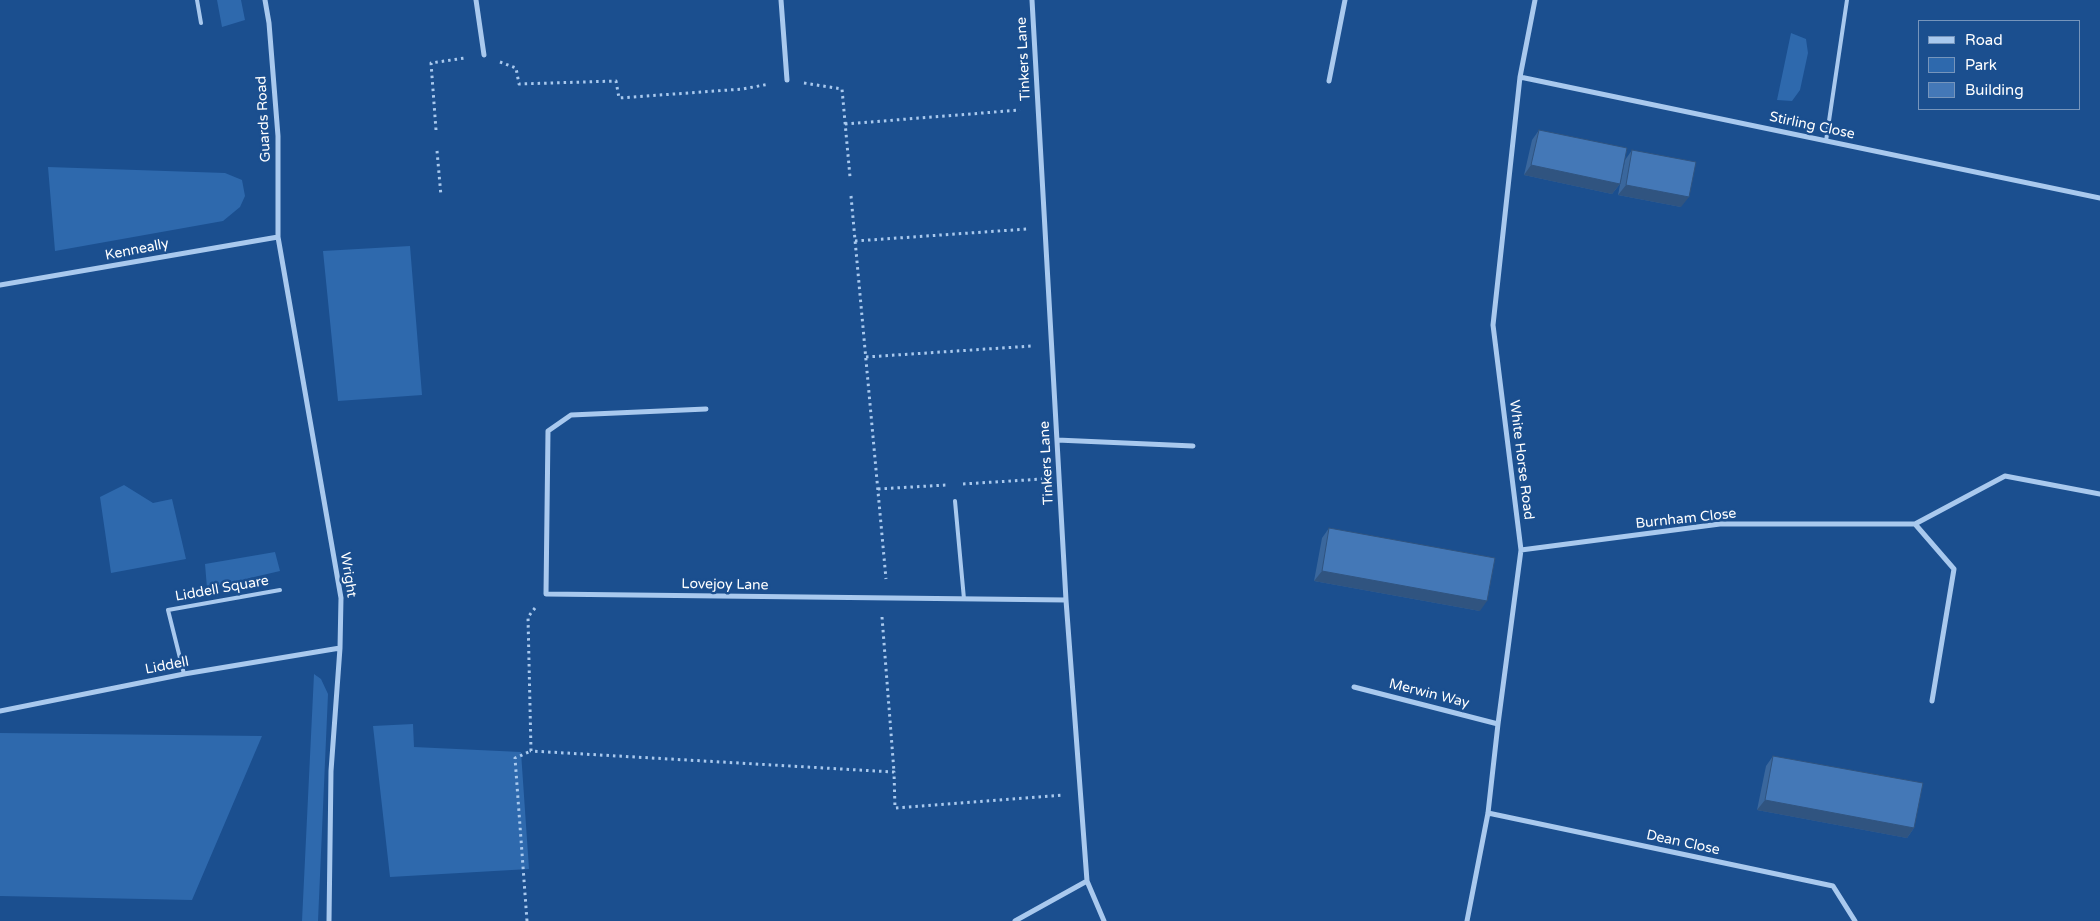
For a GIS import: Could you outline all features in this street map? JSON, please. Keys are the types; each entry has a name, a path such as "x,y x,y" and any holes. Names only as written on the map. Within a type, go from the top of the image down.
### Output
{"street":[{"name":"Guards Road","path":"265,0 270,23 278,136 278,237"},
{"path":"476,0 484,56"},
{"path":"781,0 787,80"},
{"name":"Tinkers Lane","path":"1032,0 1066,600 1087,881 1104,921"},
{"path":"1329,81 1345,0"},
{"name":"White Horse Road","path":"1467,921 1488,813 1521,550 1492,325 1520,77 1535,0"},
{"name":"Stirling Close","path":"1520,77 2100,198"},
{"name":"Kenneally","path":"0,285 278,237"},
{"name":"Wright","path":"278,237 341,598 340,648 332,771 329,921"},
{"path":"546,594 548,431 571,415 706,410"},
{"path":"1057,440 1193,446"},
{"name":"Burnham Close","path":"1521,550 1720,524 1915,524 2005,476 2100,494"},
{"path":"1915,524 1954,569 1932,701"},
{"name":"Lovejoy Lane","path":"546,594 1066,600"},
{"name":"Liddell","path":"0,711 184,674 340,648"},
{"name":"Merwin Way","path":"1354,687 1498,724"},
{"name":"Dean Close","path":"1488,813 1833,886 1855,921"},
{"path":"1015,921 1087,881"}],"lane":[{"path":"197,0 201,23"},
{"path":"1826,141 1848,0"},
{"path":"955,501 964,598"},
{"name":"Liddell Square","path":"184,674 168,610 280,590"}],"path":[{"path":"436,130 431,63 484,56 516,68 519,84 616,81 619,98 743,89 787,80 842,89 850,177"},
{"path":"845,124 1038,109"},
{"path":"437,150 441,196"},
{"path":"851,196 887,598 882,616 895,808 1081,794"},
{"path":"855,241 1045,227"},
{"path":"866,358 1051,344"},
{"path":"878,489 1059,478"},
{"path":"531,751 528,617 546,594"},
{"path":"527,921 515,758 531,751 894,772"}],"green space":[{"path":"217,0 241,0 245,20 222,27"},
{"path":"1791,33 1806,39 1808,53 1800,90 1792,101 1777,100"},
{"path":"48,167 225,173 242,180 245,196 240,207 223,221 55,251"},
{"path":"410,246 422,395 338,401 323,251"},
{"path":"124,485 153,503 172,499 186,559 111,573 100,497"},
{"path":"275,552 280,571 207,588 205,564"},
{"path":"314,674 321,679 328,694 318,921 302,921"},
{"path":"413,724 414,747 521,752 529,869 390,877 373,726"},
{"path":"0,733 262,736 192,900 0,896"}],"building":[{"path":"1539,130 1627,148 1620,184 1531,165"},
{"path":"1632,150 1696,162 1689,197 1626,185"},
{"path":"1329,528 1495,558 1487,601 1322,571"},
{"path":"1773,756 1923,783 1914,828 1765,800"}]}
